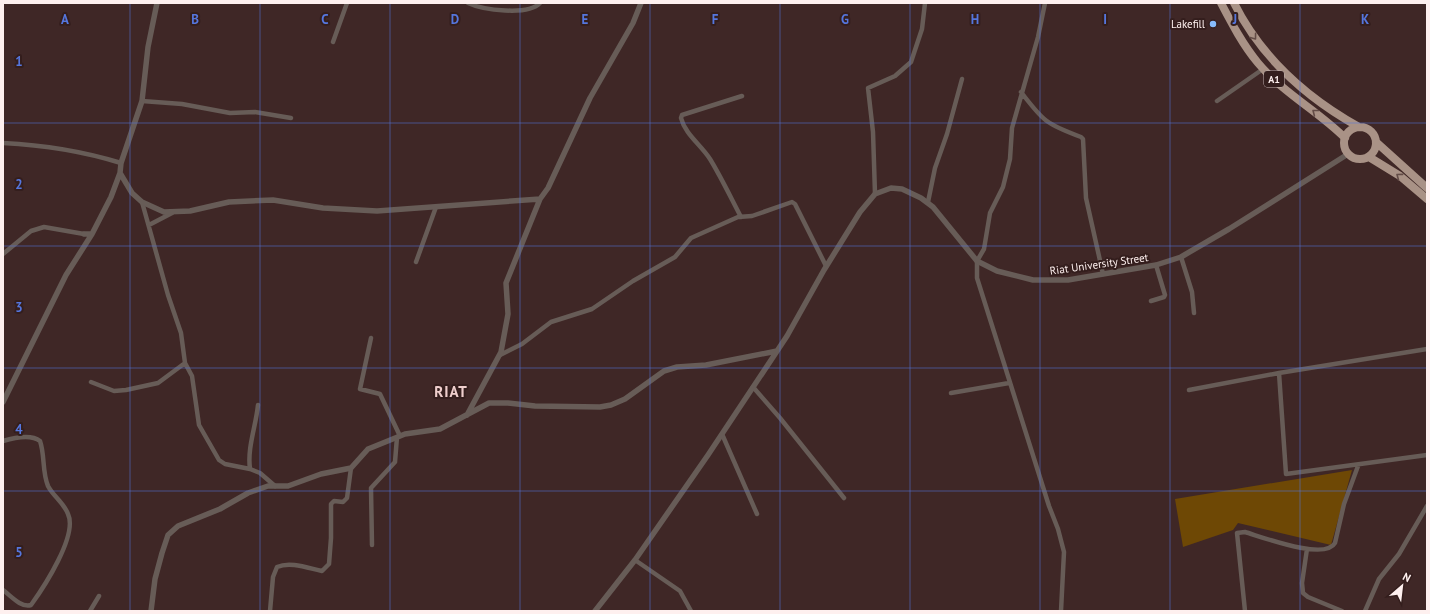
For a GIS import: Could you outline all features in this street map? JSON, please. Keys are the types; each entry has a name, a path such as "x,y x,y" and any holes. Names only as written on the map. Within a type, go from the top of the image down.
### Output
{"highway":[{"name":"A1","path":"1221,3 1245,46 1264,69 1345,138"},
{"name":"A1","path":"1234,3 1253,36 1275,63 1315,98 1341,117 1372,132 1376,142 1427,188"},
{"path":"1359,127 1351,130 1345,138 1344,148 1348,154 1359,160 1369,157 1376,148 1376,142"},
{"path":"1369,157 1400,176 1427,199"}],"street":[{"path":"4,400 66,275 92,234 111,197 142,101 148,47 157,3"},
{"path":"333,42 347,3"},
{"path":"468,3 494,10 532,8 540,3"},
{"path":"466,416 500,354 508,314 506,284 540,199 548,188 590,98 633,23 642,3"},
{"path":"595,611 635,560 722,434 777,351 826,266 860,212 875,194 873,132 868,88 895,76 911,62 922,29 925,3"},
{"path":"1045,3 1038,37 1021,92 1012,128 1010,159 1003,188 991,211 984,249 977,261 977,278 1009,383 1022,419 1049,506 1058,529 1064,552 1061,611"},
{"path":"1218,101 1264,69"},
{"path":"928,202 935,168 947,134 962,80"},
{"path":"1021,92 1037,114 1048,123 1081,136 1083,139 1086,198 1103,274"},
{"path":"741,217 710,158 700,145 692,138 681,118 682,115 742,96"},
{"path":"142,101 182,104 230,113 255,112 291,118"},
{"path":"3,143 35,144 86,152 121,163"},
{"name":"Riat University Street","path":"875,194 891,188 902,189 928,202 977,261 1005,274 1033,280 1068,280 1156,265 1181,257 1229,229 1348,154"},
{"path":"120,173 132,193 142,202 164,212 172,213"},
{"path":"149,225 172,213 229,202 273,200 358,211 540,199"},
{"path":"142,202 168,295 181,333 185,363 192,376 199,426 214,453 225,464 250,469 260,473 275,486"},
{"path":"500,354 522,344 550,322 592,309 633,281 675,258 691,238 741,217 752,216 793,203 826,266"},
{"path":"416,262 436,207"},
{"path":"3,254 31,232 44,226 84,234 92,234"},
{"path":"1181,257 1192,292 1194,313"},
{"path":"1151,301 1164,297 1165,295 1156,265"},
{"path":"371,338 360,389 380,394 398,437 395,462 371,488 372,545"},
{"path":"1189,390 1279,373 1427,349"},
{"path":"270,611 273,577 277,567 281,565 294,565 322,571 329,564 332,538 331,504 334,501 343,502 347,498 351,468 368,449 398,437 440,429 489,403 508,403 535,406 600,407 611,405 625,399 664,370 670,368 706,365 777,351"},
{"path":"91,382 114,391 158,383 185,363"},
{"path":"1279,373 1286,474 1358,466 1427,455"},
{"path":"951,393 1009,383"},
{"path":"753,387 780,418 844,498"},
{"path":"250,469 250,452 257,420 258,405"},
{"path":"722,434 757,514"},
{"path":"3,441 17,438 36,438 40,441 48,486 65,507 71,521 67,541 52,571 31,606 22,604 3,590"},
{"path":"1245,611 1237,533 1246,532 1307,549 1322,551 1334,546 1344,504 1358,466"},
{"path":"151,611 155,579 168,535 178,526 220,509 248,493 268,486 295,485 321,474 351,468"},
{"path":"1365,611 1379,579 1399,554 1427,506"},
{"path":"1307,549 1302,584 1303,593 1308,597 1342,611"},
{"path":"635,560 680,591 691,611"},
{"path":"90,611 99,596"}],"shaded area":[{"path":"1352,470 1331,545 1238,523 1233,530 1183,547 1175,499"}],"place":[{"name":"Lakefill","path":"1213,24"}],"district":[{"name":"RIAT","path":"451,391"}]}
